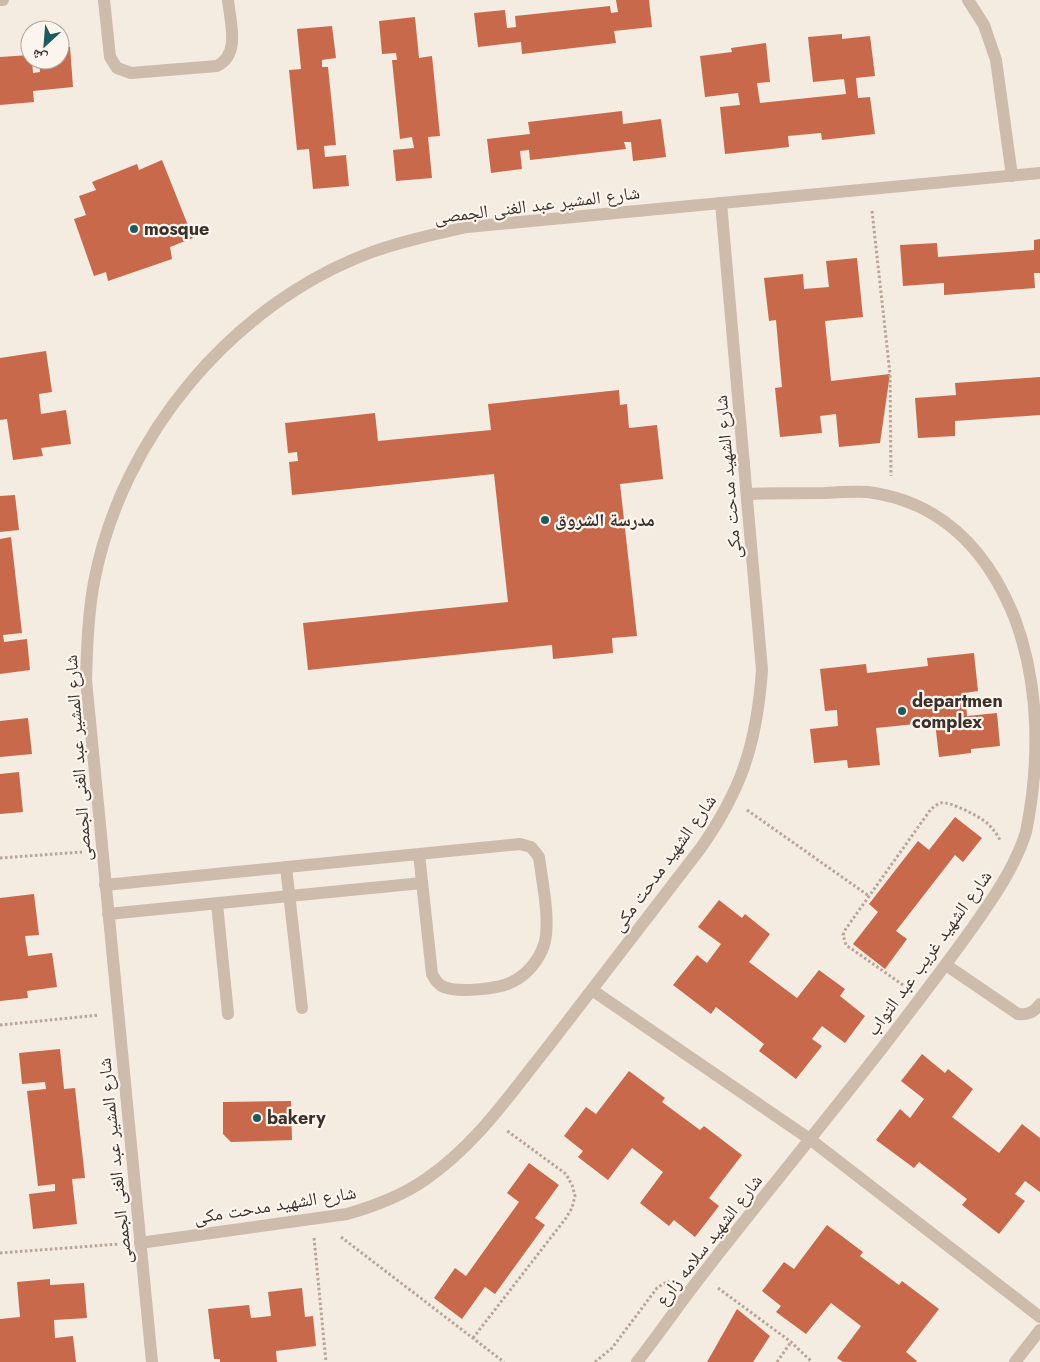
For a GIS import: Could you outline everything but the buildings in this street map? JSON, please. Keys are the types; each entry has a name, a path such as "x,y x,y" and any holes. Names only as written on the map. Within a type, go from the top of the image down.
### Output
{"street":[{"path":"104,0 110,57 117,68 131,73 218,66 224,63 229,57 232,43 228,0"},
{"path":"968,0 984,26 996,60 1012,176"},
{"name":"شارع المشير عبد الغنى الجمصى","path":"152,1362 86,680 87,630 94,582 111,524 125,487 148,443 175,402 207,363 243,329 283,299 325,274 371,253 418,237 467,227 1040,173"},
{"name":"شارع الشهيد مدحت مكى","path":"140,1243 315,1220 347,1214 375,1206 401,1194 426,1179 449,1161 491,1119 700,849 717,825 731,800 745,769 754,737 760,704 762,670 721,203"},
{"name":"شارع الشهيد غريب عبد التواب","path":"747,494 865,492 891,496 913,503 940,517 963,535 982,558 998,584 1024,642 1037,703 1038,766 1026,832 1015,861 996,895 946,966 811,1140"},
{"path":"105,885 520,844 531,848 539,856 547,929 544,945 537,960 514,982 498,988 453,990 440,985 432,974 419,854"},
{"path":"286,867 302,1008"},
{"path":"108,914 422,883"},
{"path":"217,904 228,1014"},
{"path":"946,966 1018,1014 1024,1015 1033,1012 1040,1004"},
{"path":"592,990 811,1140 1040,1317"},
{"name":"شارع الشهيد سلامه زارع","path":"637,1362 701,1276 811,1140"},
{"path":"1015,1362 1040,1330"}],"path":[{"path":"870,190 890,374 891,496"},
{"path":"731,800 869,896"},
{"path":"921,997 850,949 844,940 845,930 931,809 941,803 953,805 987,823 1015,861"},
{"path":"0,858 102,851"},
{"path":"0,1025 118,1014"},
{"path":"473,1338 566,1218 572,1208 575,1196 566,1174 491,1119"},
{"path":"315,1220 504,1362"},
{"path":"315,1220 326,1362"},
{"path":"0,1253 140,1243"},
{"path":"595,1362 612,1348 657,1288 663,1284 701,1276 791,1342 812,1362"},
{"path":"777,1362 791,1342"}],"place":[{"name":"mosque","path":"134,229"},
{"name":"مدرسة الشروق","path":"545,520"},
{"name":"departmen complex","path":"902,711"},
{"name":"bakery","path":"257,1118"}]}
